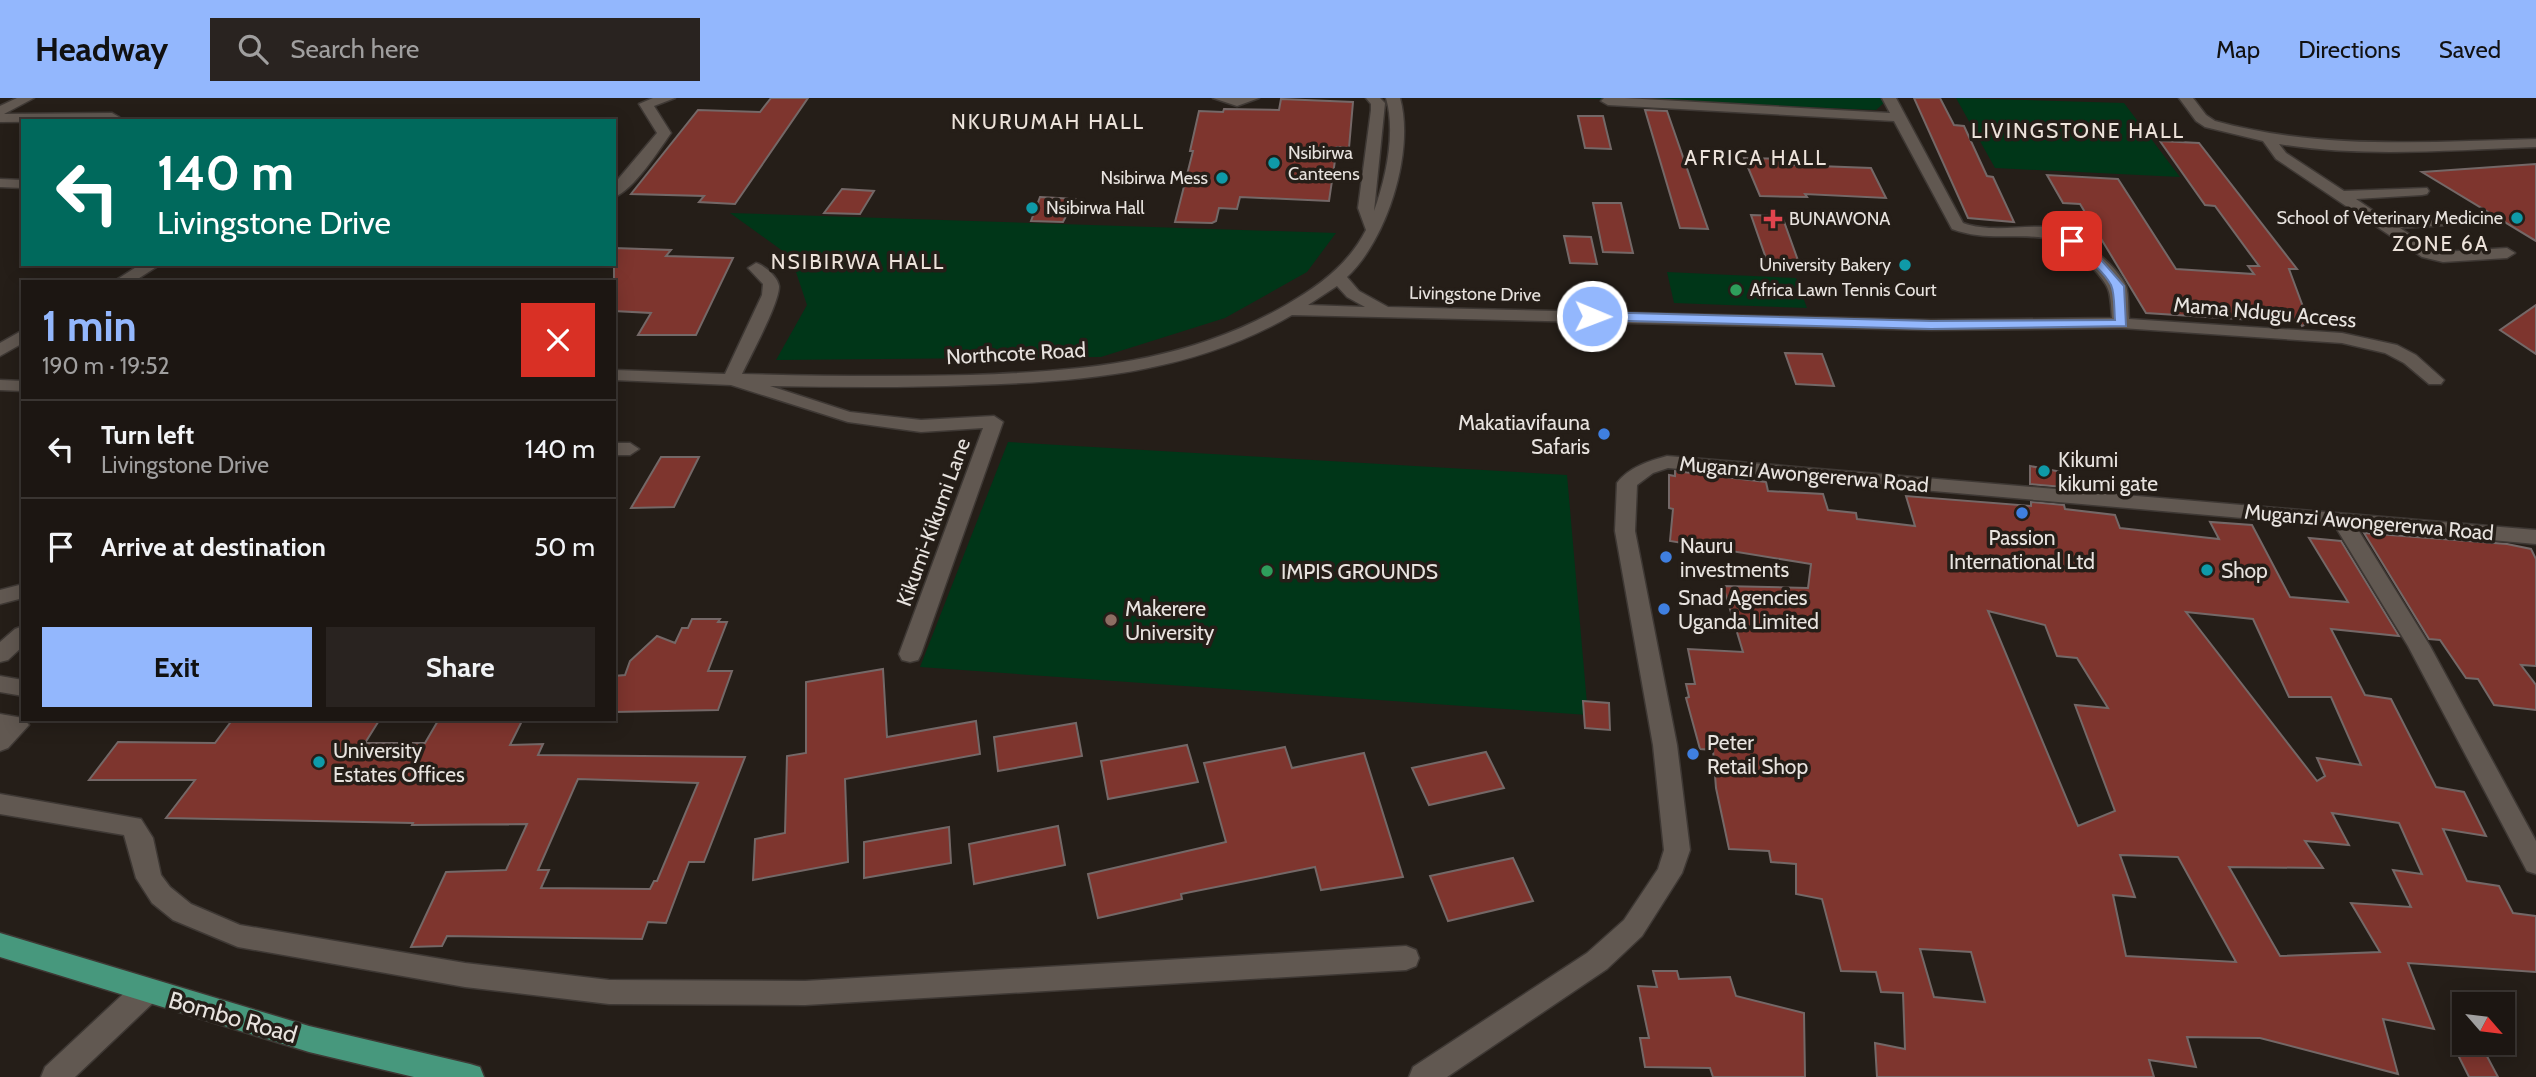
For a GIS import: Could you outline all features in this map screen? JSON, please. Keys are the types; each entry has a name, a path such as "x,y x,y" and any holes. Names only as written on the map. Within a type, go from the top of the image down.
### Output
{"main road":[{"name":"Bombo Road","path":"0,945 309,1039 470,1077"}],"street":[{"path":"0,111 27,98"},
{"path":"616,191 632,175 664,133 646,104 668,98"},
{"path":"1220,98 1237,102 1252,98"},
{"path":"1372,228 1365,208 1378,110 1378,103 1373,98"},
{"name":"Northcote Road","path":"616,375 843,383 973,380 1059,376 1128,368 1206,348 1290,310 1338,277 1356,260 1384,209 1397,114 1393,98"},
{"path":"1889,98 1896,117 1957,226 1974,232 2051,232 2072,241 2085,249 2118,286 2122,323"},
{"path":"2186,98 2206,122 2267,137 2357,145 2536,143"},
{"path":"1608,101 1896,117"},
{"path":"0,118 112,117"},
{"path":"2267,137 2281,156 2419,250 2436,256 2507,253"},
{"path":"0,183 21,184"},
{"path":"2340,196 2422,191"},
{"path":"2382,225 2463,219"},
{"path":"125,280 149,266"},
{"path":"731,379 770,295 771,284 756,268"},
{"name":"Livingstone Drive","path":"1338,277 1353,294 1385,311"},
{"name":"Livingstone Drive","path":"1290,310 1931,325 2122,323"},
{"name":"Mama Ndugu Access","path":"2122,323 2342,338 2391,349 2410,359 2435,380"},
{"path":"0,351 21,336"},
{"name":"Kikumi-Kikumi Lane","path":"731,379 848,417 921,426 994,422 910,654"},
{"path":"0,385 21,386"},
{"name":"Muganzi Awongererwa Road","path":"1423,1077 1597,961 1633,928 1669,873 1677,850 1665,745 1625,531 1624,496 1627,483 1635,475 1667,462 2536,537"},
{"path":"2341,520 2375,568 2492,788 2536,864"},
{"path":"0,597 21,592"},
{"path":"0,654 21,636"},
{"path":"0,684 21,688"},
{"path":"0,742 13,722"},
{"path":"0,804 132,826 140,838 149,878 161,895 182,912 238,936 464,975 609,992 804,993 1406,958"},
{"path":"55,1077 146,991"}],"green space":[{"path":"1579,98 1884,98 1885,102 1876,110"},
{"path":"1956,98 2124,103 2180,177 1995,168"},
{"path":"730,213 1336,233 1307,272 1225,318 1101,357 776,360 807,305 791,257"},
{"name":"Africa Lawn Tennis Court","path":"1667,272 1796,278 1807,308 1674,303"},
{"name":"IMPIS GROUNDS","path":"1008,442 1567,475 1588,715 920,667"}],"building":[{"path":"771,98 808,98 735,204 699,202 704,196 631,194 698,110 760,112"},
{"path":"1914,98 1940,98 1954,125 1964,126 1987,176 1993,177 2014,222 1968,218"},
{"path":"1281,99 1353,102 1349,148 1337,147 1329,201 1240,197 1237,209 1219,208 1216,221 1212,223 1175,222 1193,151 1190,151 1199,111 1279,110"},
{"path":"1645,110 1667,111 1708,229 1680,228"},
{"path":"1578,116 1603,116 1611,149 1585,148"},
{"path":"2160,141 2199,143 2297,269 2289,269 2309,323 2302,326 2300,323 2146,313 2080,204 2063,203 2047,175 2118,179 2176,269 2254,274 2248,266 2259,266 2215,206 2205,205"},
{"path":"1744,158 1789,159 1792,165 1871,168 1886,198 1805,194 1807,197 1760,196"},
{"name":"School of Veterinary Medicine","path":"2536,164 2536,241 2422,172"},
{"path":"842,189 874,191 860,214 824,213"},
{"path":"1040,197 1075,199 1063,222 1031,221"},
{"path":"1593,203 1621,203 1633,253 1603,252"},
{"path":"1751,215 1782,216 1800,266 1768,264"},
{"path":"1564,236 1591,237 1597,264 1570,263"},
{"path":"616,248 671,250 666,256 733,258 696,335 638,335 651,313 616,311"},
{"path":"2536,305 2536,354 2500,330"},
{"path":"1785,353 1822,354 1834,386 1796,384"},
{"path":"661,457 699,457 674,507 631,508"},
{"path":"2030,466 2062,472 2063,487 2030,484"},
{"path":"1675,471 1766,482 1768,491 1823,494 1828,510 1856,513 1857,519 1915,526 1906,496 2031,506 2031,502 2064,505 2065,509 2115,515 2120,528 2219,539 2210,522 2252,525 2290,597 2348,602 2309,538 2341,541 2399,636 2331,629 2365,695 2391,699 2436,787 2464,792 2486,836 2443,829 2467,881 2499,886 2513,913 2536,916 2536,972 2408,963 2434,1029 2383,1019 2398,1074 2260,1038 2187,1037 2196,1067 2149,1060 2154,1077 1877,1077 1875,1043 1905,1049 1903,993 1881,992 1876,972 1841,971 1822,899 1796,894 1796,864 1771,862 1769,851 1729,849 1716,788 1713,750 1700,749 1686,698 1689,697 1686,684 1695,684 1688,649 1743,652 1723,586 1808,588 1811,564 1670,541 1673,509 1669,508 1669,475 1675,476","holes":["1988,611 2045,625 2057,656 2077,658 2108,708 2075,705 2115,811 2078,826","2186,612 2253,619 2289,697 2331,697 2361,765 2317,758 2325,776 2317,781","2332,813 2399,823 2422,874 2393,870 2411,907 2351,903 2380,952 2280,956 2229,867 2323,868 2305,841 2349,845","2120,855 2178,857 2236,962 2126,956 2113,895 2135,897","1920,949 1971,952 1985,1002 1934,997"]},
{"path":"2364,533 2507,544 2531,549 2536,559 2536,666 2521,665 2536,685 2536,710 2494,705 2478,679 2466,678 2440,640 2429,639"},
{"path":"692,619 720,619 718,622 727,622 708,671 732,671 718,710 616,712 616,676 625,675 630,661 657,636 675,643 682,628 688,628"},
{"path":"883,669 887,737 976,721 980,754 845,779 848,862 753,880 755,839 785,833 787,756 806,753 806,682"},
{"path":"1583,701 1609,703 1610,730 1585,728"},
{"path":"232,721 379,721 365,743 425,743 438,721 522,721 510,745 543,744 538,755 745,757 704,862 689,862 666,923 648,922 642,939 447,936 442,946 411,947 446,872 506,870 527,824 412,825 413,823 166,818 195,780 89,780 118,742 215,743","holes":["578,779 698,783 657,881 654,881 650,889 541,888 549,870 538,870"]},
{"path":"1076,723 1082,756 998,771 994,737"},
{"path":"1187,745 1198,782 1108,799 1101,761"},
{"path":"1285,747 1292,768 1364,753 1403,877 1321,890 1315,867 1181,894 1182,899 1098,918 1088,874 1226,842 1204,763"},
{"path":"1486,752 1504,788 1429,805 1412,768"},
{"path":"1058,826 1065,865 974,884 969,844"},
{"path":"949,827 951,863 864,878 864,842"},
{"path":"1513,858 1533,901 1448,921 1430,876"},
{"path":"1653,971 1677,971 1679,979 1730,977 1736,996 1804,1013 1805,1077 1713,1077 1710,1068 1645,1067 1640,1038 1649,1038 1638,986 1657,987"},
{"path":"2458,1055 2486,1055 2498,1077 2469,1077"}],"place":[{"name":"Nsibirwa Canteens","path":"1274,163"},
{"name":"Nsibirwa Mess","path":"1222,178"},
{"name":"Nsibirwa Hall","path":"1032,208"},
{"name":"School of Veterinary Medicine","path":"2517,218"},
{"name":"BUNAWONA","path":"1773,219"},
{"name":"University Bakery","path":"1905,265"},
{"name":"Africa Lawn Tennis Court","path":"1736,290"},
{"name":"Makatiavifauna Safaris","path":"1604,434"},
{"name":"Kikumi kikumi gate","path":"2044,471"},
{"name":"Passion International Ltd","path":"2022,513"},
{"name":"Nauru investments","path":"1666,557"},
{"name":"Shop","path":"2207,570"},
{"name":"IMPIS GROUNDS","path":"1267,571"},
{"name":"Snad Agencies Uganda Limited","path":"1664,609"},
{"name":"Makerere University","path":"1111,620"},
{"name":"Peter Retail Shop","path":"1693,754"},
{"name":"University Estates Offices","path":"319,762"}],"district":[{"name":"NKURUMAH HALL","path":"1048,121"},
{"name":"LIVINGSTONE HALL","path":"2078,130"},
{"name":"AFRICA HALL","path":"1756,157"},
{"name":"ZONE 6A","path":"2441,243"},
{"name":"NSIBIRWA HALL","path":"858,261"}],"route":[{"path":"1592,316 1931,325 2122,323 2118,286 2085,249 2072,241"}]}
